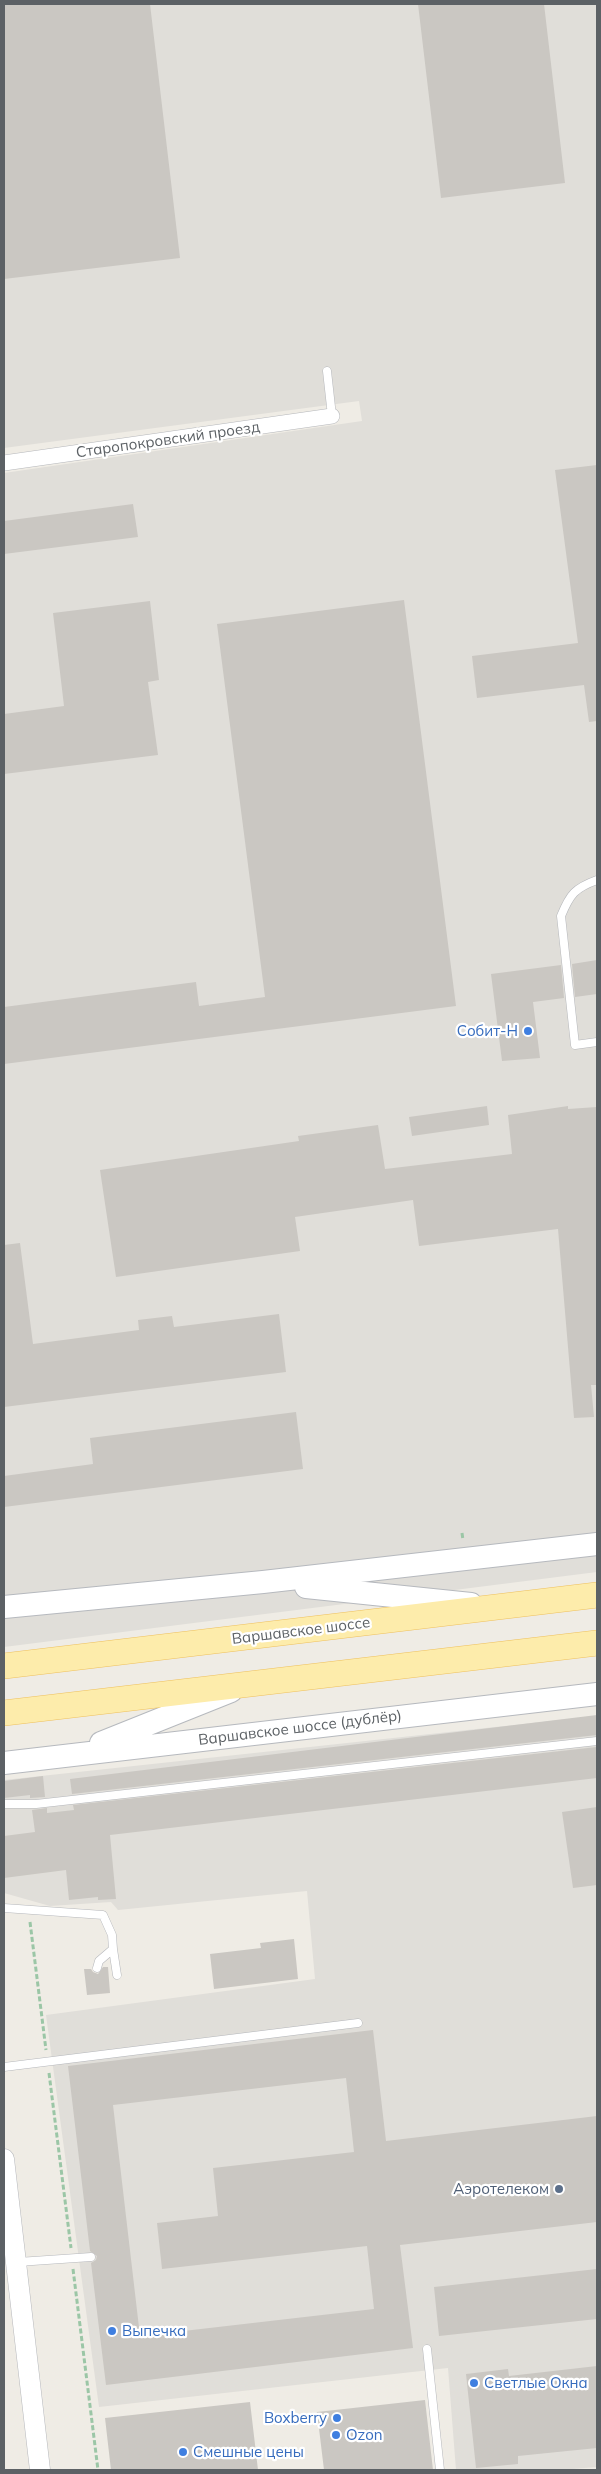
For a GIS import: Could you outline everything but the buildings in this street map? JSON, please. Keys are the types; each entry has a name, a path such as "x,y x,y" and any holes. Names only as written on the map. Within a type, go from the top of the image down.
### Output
{"main road":[{"path":"4,1607 263,1582 597,1544"},
{"path":"263,1582 499,1607"},
{"name":"Варшавское шоссе","path":"4,1666 597,1595"},
{"path":"4,1713 597,1643"},
{"path":"74,1754 246,1685"},
{"name":"Варшавское шоссе (дублёр)","path":"4,1763 597,1694"}],"street":[{"name":"Старопокровский проезд","path":"4,463 332,416"},
{"path":"4,2159 40,2470"}],"lane":[{"path":"327,371 332,416"},
{"path":"597,880 584,885 569,896 561,916 575,1045 597,1042"},
{"path":"4,1804 36,1804 597,1741"},
{"path":"4,1908 103,1915 112,1935 117,1975"},
{"path":"97,1968 99,1960 113,1949"},
{"path":"4,2067 358,2023"},
{"path":"15,2262 91,2257"},
{"path":"427,2349 440,2470"}],"path":[{"path":"28,1909 98,2470"}],"shaded area":[{"path":"4,4 597,4 597,1572 4,1647 4,473 362,421 359,401 4,448"},
{"path":"597,1716 597,2467 561,2470 456,2470 448,2368 99,2407 46,2015 315,1979 307,1891 118,1910 111,1902 50,1906 4,1893 4,1780"}],"place":[{"name":"Собит-Н","path":"528,1031"},
{"name":"Аэротелеком","path":"559,2189"},
{"name":"Выпечка","path":"112,2331"},
{"name":"Светлые Окна","path":"474,2383"},
{"name":"Boxberry","path":"337,2418"},
{"name":"Ozon","path":"336,2435"},
{"name":"Смешные цены","path":"183,2452"}]}
